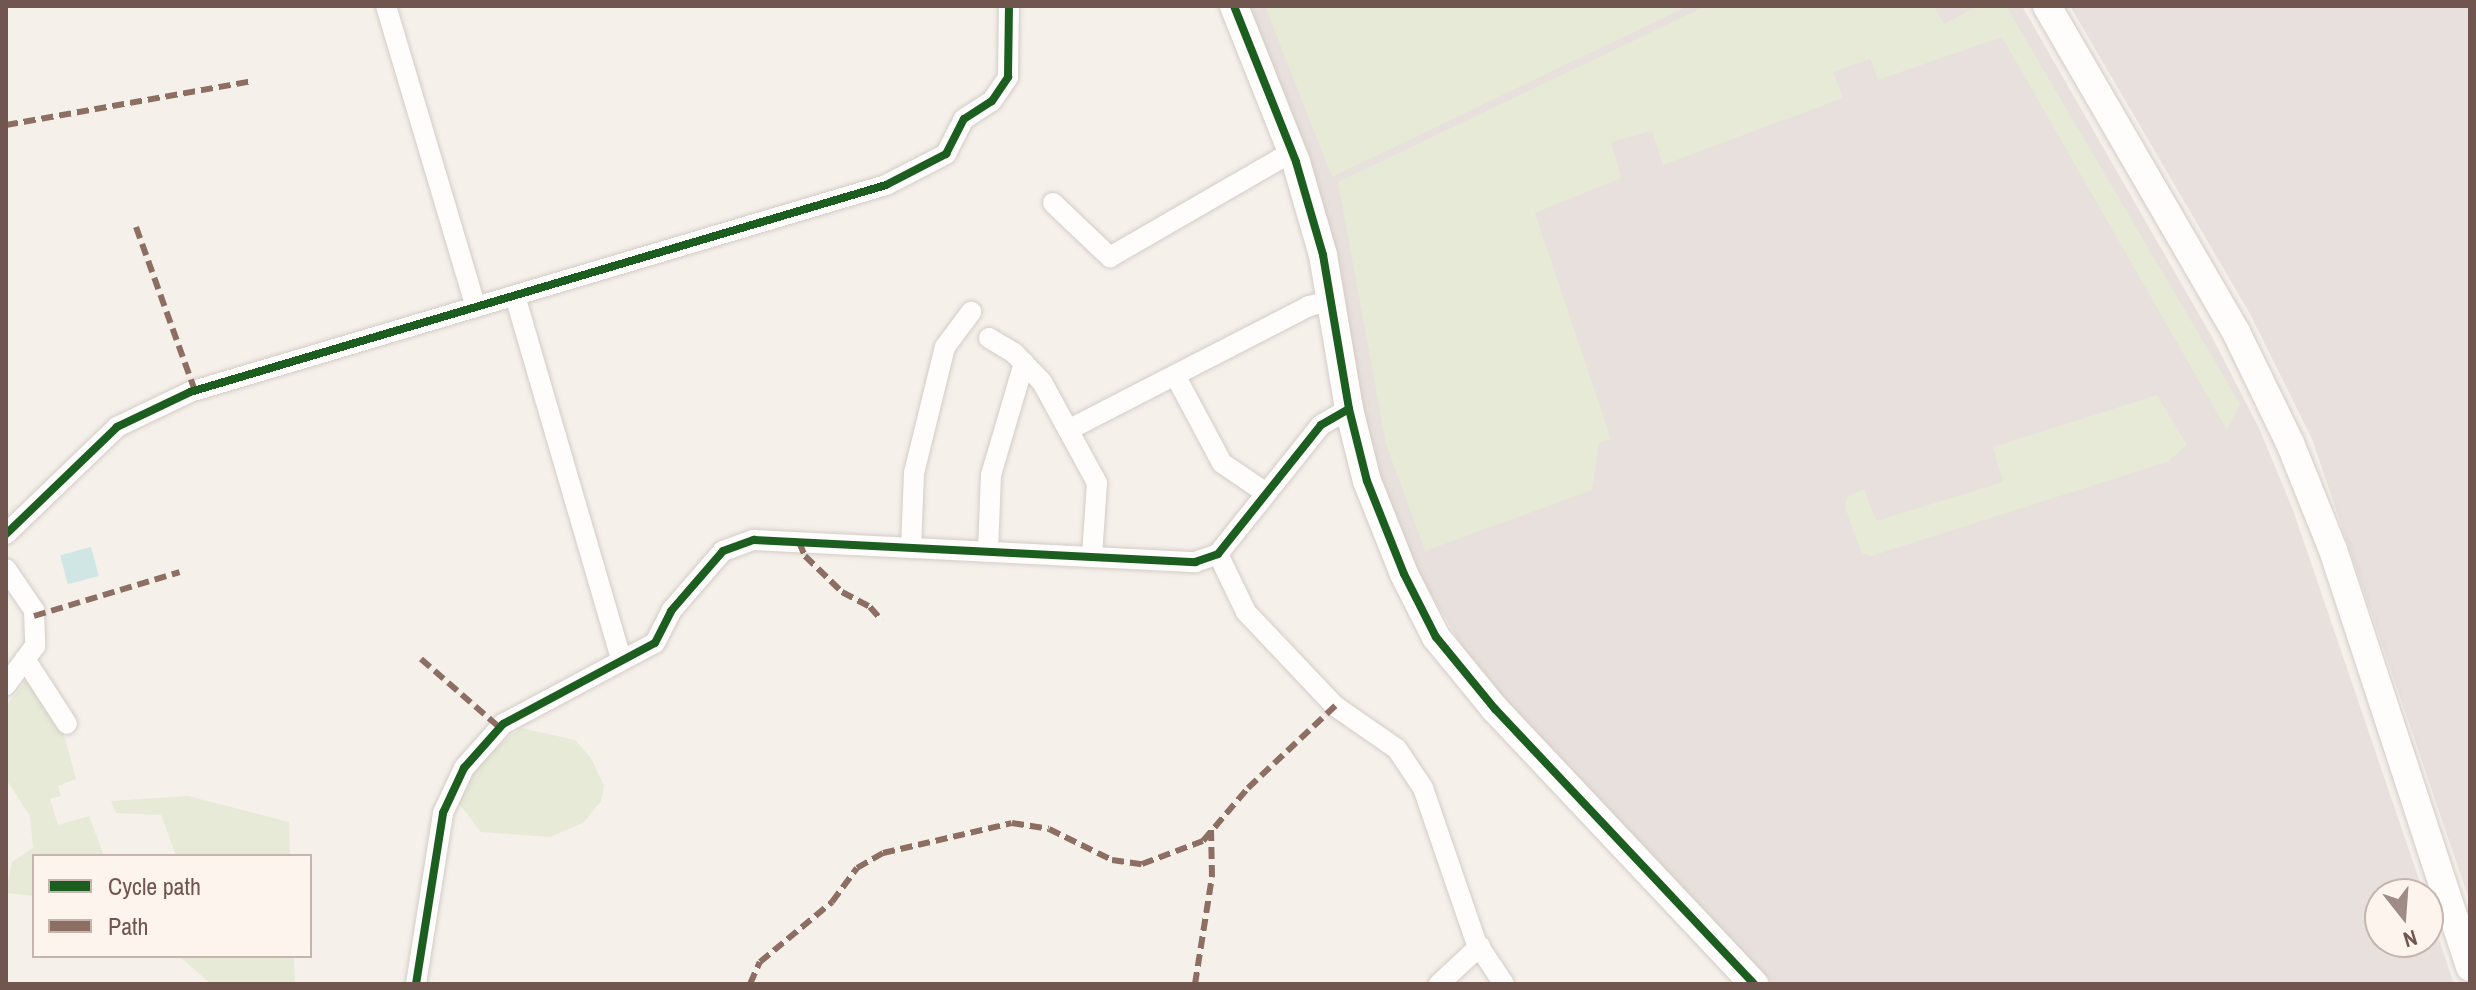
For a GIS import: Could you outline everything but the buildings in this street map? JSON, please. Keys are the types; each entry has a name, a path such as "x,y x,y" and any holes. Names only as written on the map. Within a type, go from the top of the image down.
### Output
{"street":[{"path":"386,6 476,307"},
{"path":"6,534 117,427 190,392 886,185 946,154 964,119 992,101 1008,77 1009,6"},
{"path":"1234,6 1292,152 1323,255 1349,409 1367,481 1404,574 1436,637 1495,709 1754,984"},
{"path":"2047,6 2236,332 2290,443 2333,550 2470,967"},
{"path":"1053,203 1110,257 1292,152"},
{"path":"515,296 621,659"},
{"path":"1068,430 1309,306 1330,301"},
{"path":"911,548 914,473 945,347 971,312"},
{"path":"989,338 1024,363 1042,382 1097,483 1092,557"},
{"path":"988,552 991,475 1024,363"},
{"path":"1175,375 1222,463 1266,493"},
{"path":"416,984 443,813 464,768 503,724 655,643 671,611 723,551 754,540 1195,562 1218,554 1321,425 1349,409"},
{"path":"1218,554 1246,612 1335,706 1397,749 1423,788 1480,946 1504,984"},
{"path":"6,569 34,610 35,646 6,685"},
{"path":"25,659 67,724"},
{"path":"1439,984 1480,946"}],"shaded area":[{"path":"1246,6 2022,6 2212,337 2259,428 2293,510 2419,878 2364,878 2364,958 2444,958 2444,954 2454,984 1773,984 1516,713 1467,654 1425,584 1398,530 1372,455"},
{"path":"2070,6 2470,6 2470,902 2312,439 2250,314"}],"green space":[{"path":"1265,6 1688,6 1332,177"},
{"path":"1706,6 1934,6 1944,24 1978,6 2006,6 2240,404 2227,430 2002,37 1878,80 1870,59 1833,72 1843,98 1663,165 1652,131 1611,142 1621,178 1535,213 1611,439 1599,443 1592,490 1425,551 1386,444 1338,182"},
{"path":"2157,395 2187,445 2167,462 1871,556 1862,553 1845,508 1848,496 1864,489 1876,521 2003,482 1993,447"},
{"path":"26,681 34,684 64,735 76,779 58,786 61,796 50,799 58,825 89,816 103,854 32,854 32,896 6,893 12,862 33,848 30,816 6,779 6,706"},
{"path":"521,728 575,740 591,758 604,786 601,801 583,823 550,837 481,832 457,801 481,759"},
{"path":"188,796 289,822 290,854 175,854 161,815 116,813 111,801"},
{"path":"181,958 294,958 295,984 211,984"}],"water":[{"path":"91,547 99,576 68,584 60,555"}],"marked path":[{"path":"6,125 252,81"},
{"path":"136,227 195,391"},
{"path":"799,542 805,556 842,592 870,607 882,621"},
{"path":"34,616 180,572"},
{"path":"421,659 500,728"},
{"path":"750,984 760,962 832,902 857,868 883,853 1012,823 1049,829 1112,860 1142,864 1203,841 1248,788 1335,706"},
{"path":"1195,984 1212,877 1211,830"}],"cycle path":[{"path":"6,534 117,427 190,392 886,185 946,154 964,119 992,101 1008,77 1009,6"},
{"path":"1234,6 1296,162 1323,255 1349,409 1367,481 1404,574 1436,637 1495,709 1754,984"},
{"path":"416,984 443,813 464,768 503,724 655,643 671,611 723,551 754,540 1195,562 1218,554 1321,425 1349,409"}]}
